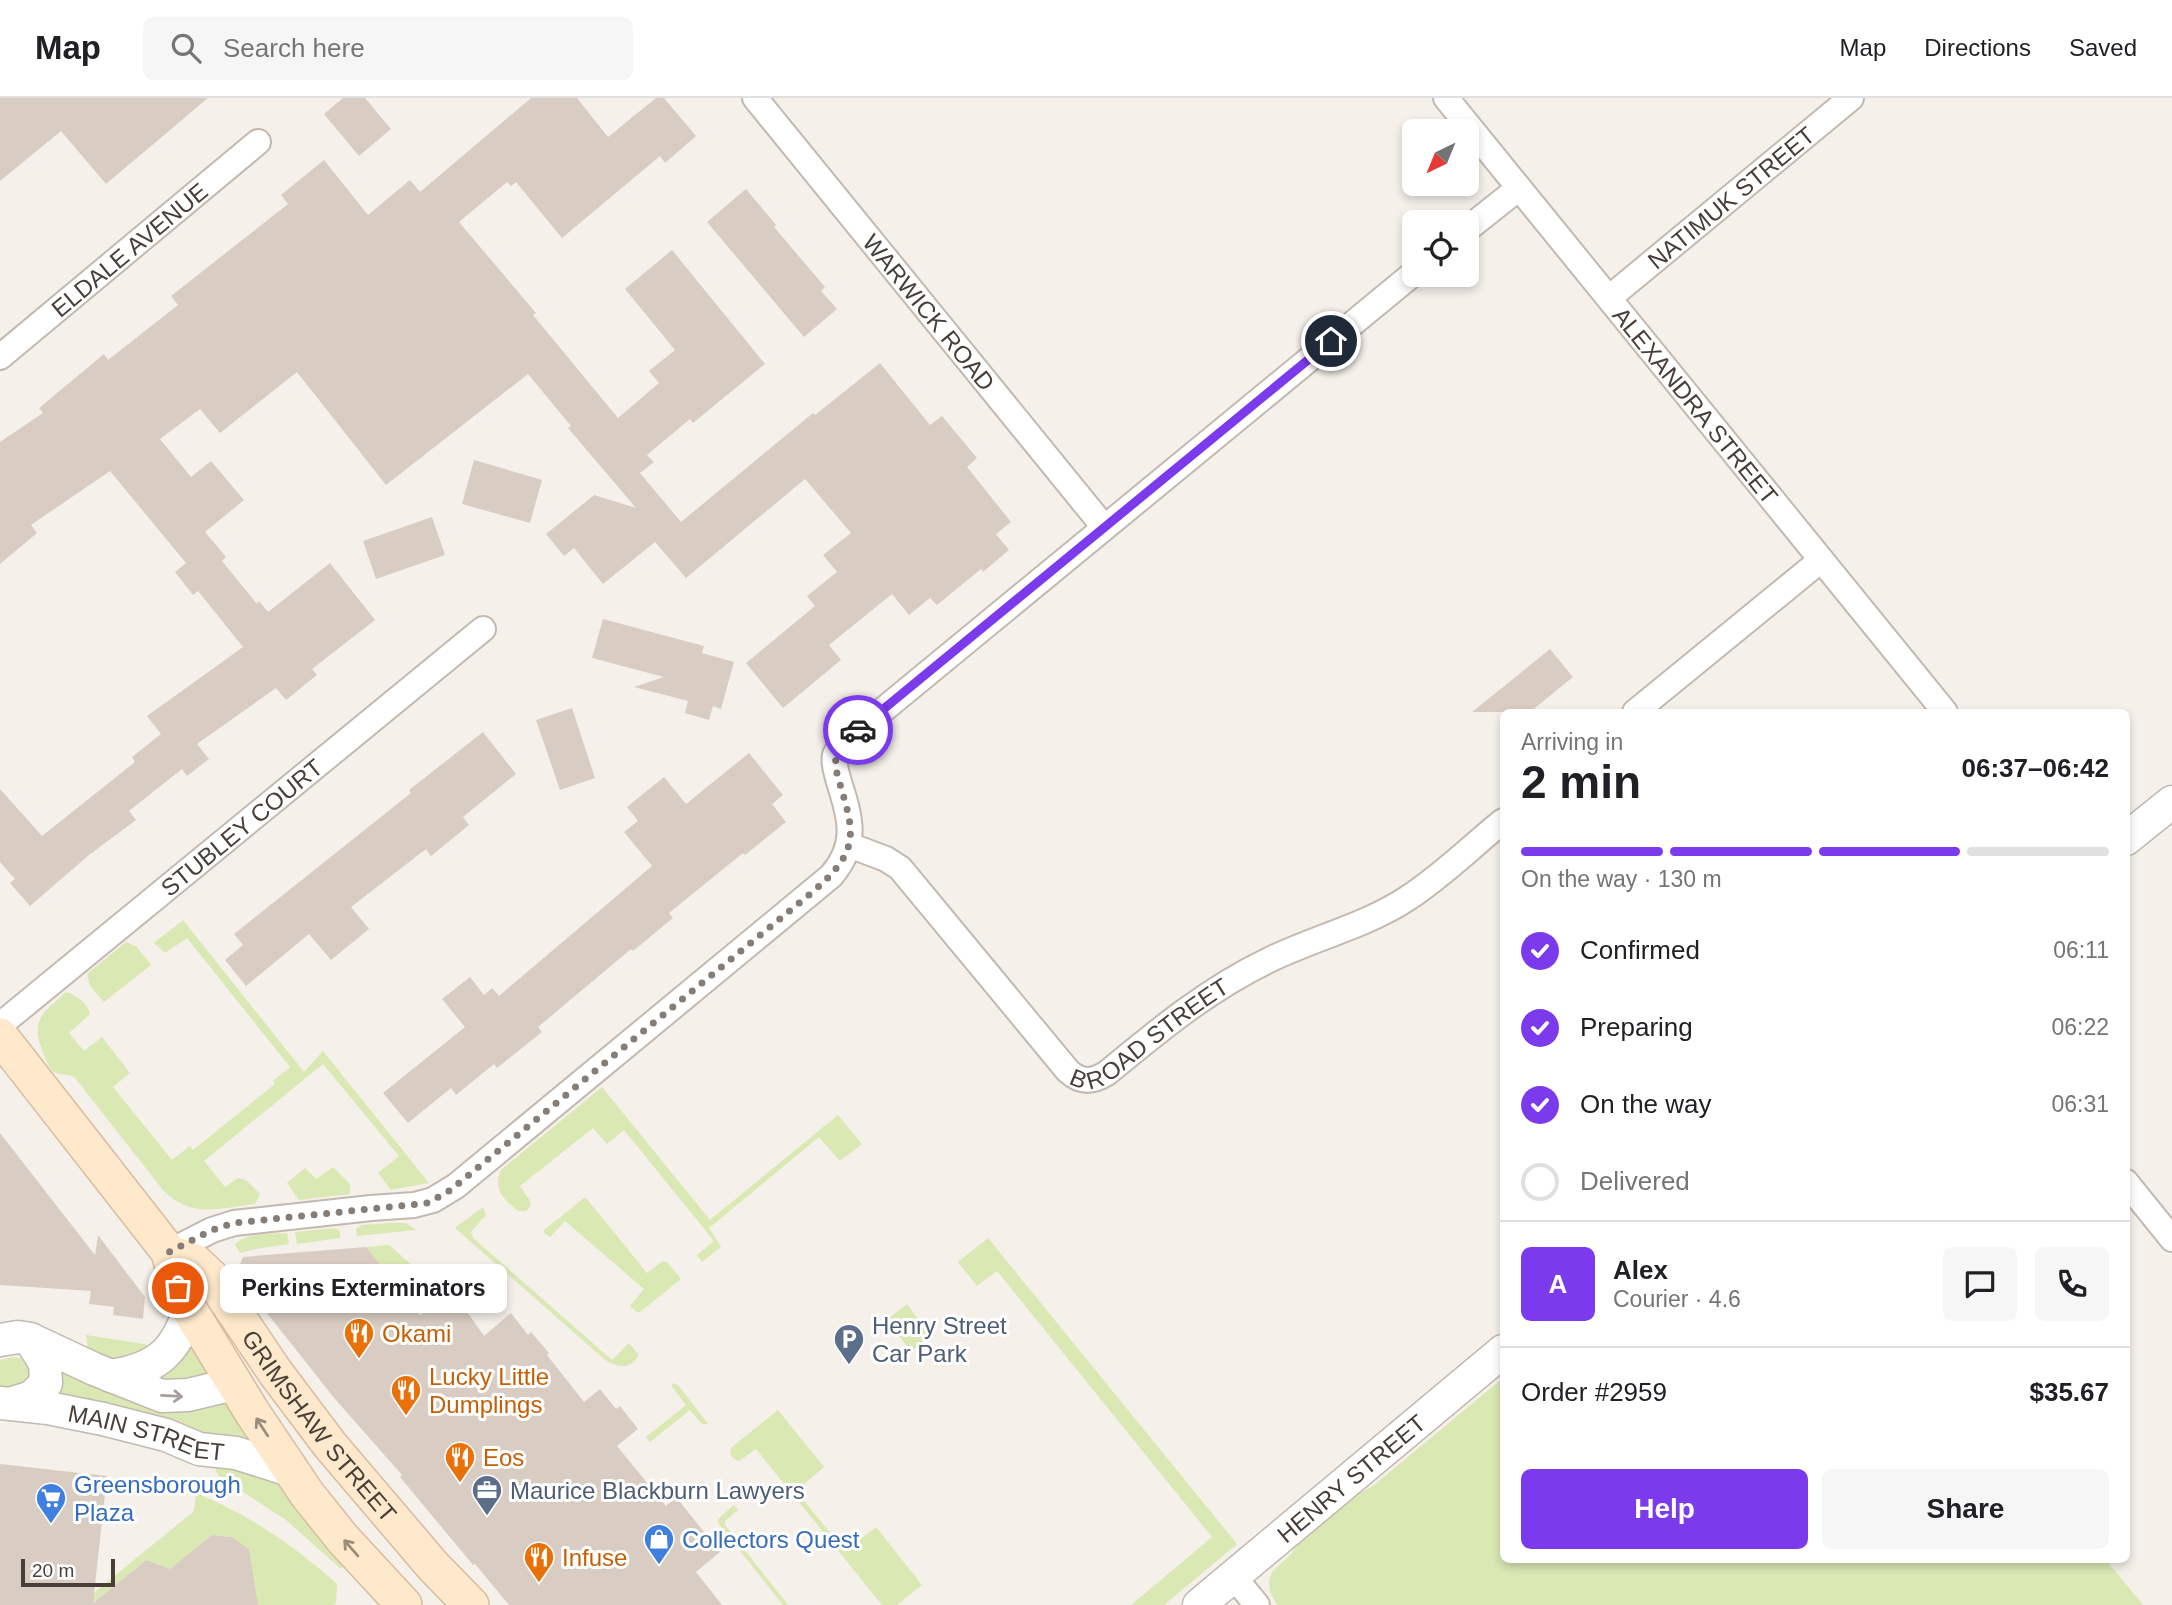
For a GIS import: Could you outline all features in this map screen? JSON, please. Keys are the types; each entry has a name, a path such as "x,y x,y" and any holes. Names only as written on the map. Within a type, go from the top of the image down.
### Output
{"main road":[{"name":"GRIMSHAW STREET","path":"0,1036 169,1252 178,1288 234,1384 290,1470 397,1603"},
{"name":"GRIMSHAW STREET","path":"169,1252 195,1262 211,1277 275,1372 330,1445 433,1566 471,1605"},
{"path":"234,1384 275,1372"},
{"path":"397,1603 433,1566"}],"street":[{"name":"WARWICK ROAD","path":"755,98 1104,527"},
{"name":"ALEXANDRA STREET","path":"1446,98 1943,709"},
{"name":"NATIMUK STREET","path":"1609,298 1851,98"},
{"name":"ELDALE AVENUE","path":"0,357 258,142"},
{"path":"1479,220 1519,188"},
{"path":"169,1252 212,1230 234,1223 414,1205 439,1198 481,1166 831,876 849,845 849,815 835,766 835,755 840,747 1402,283"},
{"path":"1639,709 1821,560"},
{"name":"STUBLEY COURT","path":"0,1025 483,629"},
{"path":"2130,836 2172,802"},
{"name":"BROAD STREET","path":"849,845 886,859 900,868 1068,1071 1075,1077 1092,1081 1107,1073 1200,999 1230,980 1279,955 1375,916 1408,898 1500,823"},
{"path":"2130,1187 2172,1239"},
{"path":"111,1376 139,1370 161,1358 177,1341 190,1311"},
{"path":"5,1403 37,1394 46,1383 45,1363 15,1340"},
{"name":"MAIN STREET","path":"15,1340 155,1394 174,1397 234,1384"},
{"name":"HENRY STREET","path":"1199,1605 1500,1353"},
{"name":"MAIN STREET","path":"5,1403 81,1413 166,1435 199,1449 236,1453 290,1470"},
{"path":"1233,1576 1257,1605"}],"green space":[{"path":"183,920 304,1072 323,1051 429,1183 391,1190 378,1173 399,1156 323,1064 204,1161 225,1187 238,1178 246,1180 260,1194 255,1204 218,1209 195,1208 184,1205 163,1190 75,1078 52,1070 39,1041 38,1024 45,1011 66,992 81,1000 90,1014 69,1033 84,1051 102,1037 130,1073 113,1087 172,1160 190,1146 193,1150 275,1084 273,1081 290,1067 187,938 165,953 154,943"},
{"path":"126,942 137,947 151,965 104,1002 90,986 87,974"},
{"path":"602,1087 710,1220 838,1115 862,1144 840,1161 819,1137 709,1228 721,1247 702,1262 697,1255 714,1241 624,1130 607,1144 593,1128 520,1186 531,1206 526,1211 518,1211 501,1193 498,1183 501,1170"},
{"path":"333,1167 350,1184 350,1194 299,1200 287,1183 305,1168 316,1179"},
{"path":"584,1198 647,1273 663,1261 667,1262 681,1279 640,1312 630,1306 644,1289 565,1221 550,1237 544,1233 544,1230"},
{"path":"483,1207 486,1215 471,1232 473,1238 612,1360 629,1343 639,1355 636,1360 623,1366 604,1359 455,1228"},
{"path":"406,1223 416,1230 357,1236 356,1229 361,1225"},
{"path":"335,1228 340,1231 340,1238 297,1244 295,1232"},
{"path":"287,1233 289,1244 240,1253 235,1245 251,1236"},
{"path":"988,1238 1237,1544 1164,1605 1131,1605 1212,1537 997,1271 977,1286 958,1262"},
{"path":"389,1245 437,1287 454,1285 475,1303 475,1306 467,1312 456,1296 423,1313 416,1302 412,1305 366,1247"},
{"path":"907,1304 931,1336 911,1351 886,1320"},
{"path":"86,1335 150,1345 154,1349 115,1363 88,1350"},
{"path":"190,1341 213,1378 160,1383 157,1375"},
{"path":"13,1357 27,1359 36,1381 0,1394 0,1360"},
{"path":"57,1368 224,1399 256,1449 47,1397"},
{"path":"1500,1380 1500,1563 2108,1563 2143,1605 1277,1605 1270,1592 1272,1572 1302,1539 1351,1498 1373,1486"},
{"path":"674,1383 708,1424 702,1424 690,1410 650,1442 646,1437 686,1405 671,1385"},
{"path":"778,1410 824,1467 796,1491 845,1551 876,1527 922,1585 897,1605 882,1605 756,1449 739,1461 731,1456 732,1447"},
{"path":"215,1462 272,1478 345,1565 341,1569 286,1520 220,1477 216,1472"},
{"path":"196,1493 253,1521 305,1557 337,1584 336,1603 258,1605 232,1537 212,1535 162,1576 156,1564 146,1560 90,1605 79,1605 194,1511"},
{"path":"734,1505 738,1510 725,1521 725,1525 788,1605 783,1605 718,1523 718,1519"}],"building":[{"path":"0,98 208,98 106,184 61,131 0,181"},
{"path":"343,98 365,98 391,129 359,156 324,114"},
{"path":"531,98 577,98 608,137 656,98 664,98 696,136 665,163 660,156 562,238 516,182 511,186 507,182 459,222 536,313 533,315 618,418 659,383 649,371 675,350 625,289 672,250 765,364 693,423 690,419 647,455 654,462 640,473 681,522 813,413 815,415 880,363 930,425 942,416 977,458 967,467 1011,522 996,534 1009,550 937,605 930,598 909,615 892,594 829,645 841,660 783,708 746,663 815,606 807,596 837,572 823,555 851,533 805,479 686,578 655,542 603,584 574,548 564,556 546,534 594,495 636,508 568,428 571,426 528,374 386,485 297,372 220,433 200,409 160,439 191,477 211,461 244,500 205,532 226,557 222,561 257,604 259,601 268,612 330,563 375,620 312,669 317,675 286,700 276,688 197,744 209,759 187,776 182,769 129,811 136,820 89,855 30,906 10,883 15,879 0,862 0,789 42,836 135,762 132,757 161,734 147,716 243,647 198,591 193,595 175,572 186,563 110,471 31,525 37,533 0,564 0,442 43,413 39,408 104,354 108,360 178,305 171,296 288,204 281,195 324,160 368,215 410,180 420,192"},
{"path":"746,189 825,287 821,291 837,309 804,337 707,222"},
{"path":"474,460 542,480 530,523 462,504"},
{"path":"432,517 445,555 376,579 363,541"},
{"path":"603,619 704,646 702,653 734,662 721,709 713,706 709,720 685,713 688,701 634,687 664,677 592,658"},
{"path":"1550,649 1573,677 1534,709 1472,712"},
{"path":"572,708 595,778 560,790 536,720"},
{"path":"483,732 516,774 463,817 469,825 431,856 426,849 351,907 369,929 331,960 309,934 246,986 225,960 243,945 234,934"},
{"path":"749,753 783,795 772,804 786,822 669,913 673,918 633,951 631,949 538,1027 542,1032 497,1068 494,1064 456,1095 451,1088 408,1123 383,1093 465,1027 442,999 470,977 484,995 492,988 499,996 652,866 624,832 638,821 627,807 664,777 686,804"},
{"path":"0,1133 95,1255 98,1235 145,1297 143,1319 113,1315 114,1307 89,1304 91,1291 0,1285"},
{"path":"366,1247 420,1315 456,1296 484,1336 511,1313 528,1335 531,1332 549,1353 547,1355 584,1402 600,1389 616,1409 620,1406 638,1429 617,1446 666,1506 676,1497 720,1552 696,1572 722,1605 509,1605 400,1477 402,1475 335,1399 236,1274 243,1257"},
{"name":"Greensborough Plaza","path":"0,1464 107,1476 93,1603 146,1560 170,1569 212,1535 232,1537 249,1549 258,1605 0,1605"}],"way so far":[{"path":"178,1288 169,1252 212,1230 247,1221 428,1203 439,1198 470,1174 831,876 848,852 850,827 835,766 835,755 858,730"}],"place":[{"name":"Perkins Exterminators","path":"178,1288"},
{"name":"Okami","path":"359,1360"},
{"name":"Henry Street Car Park","path":"849,1366"},
{"name":"Lucky Little Dumplings","path":"406,1417"},
{"name":"Eos","path":"460,1484"},
{"name":"Maurice Blackburn Lawyers","path":"487,1517"},
{"name":"Greensborough Plaza","path":"51,1525"},
{"name":"Collectors Quest","path":"659,1566"},
{"name":"Infuse","path":"539,1584"}],"route":[{"path":"858,730 1331,341"}]}
